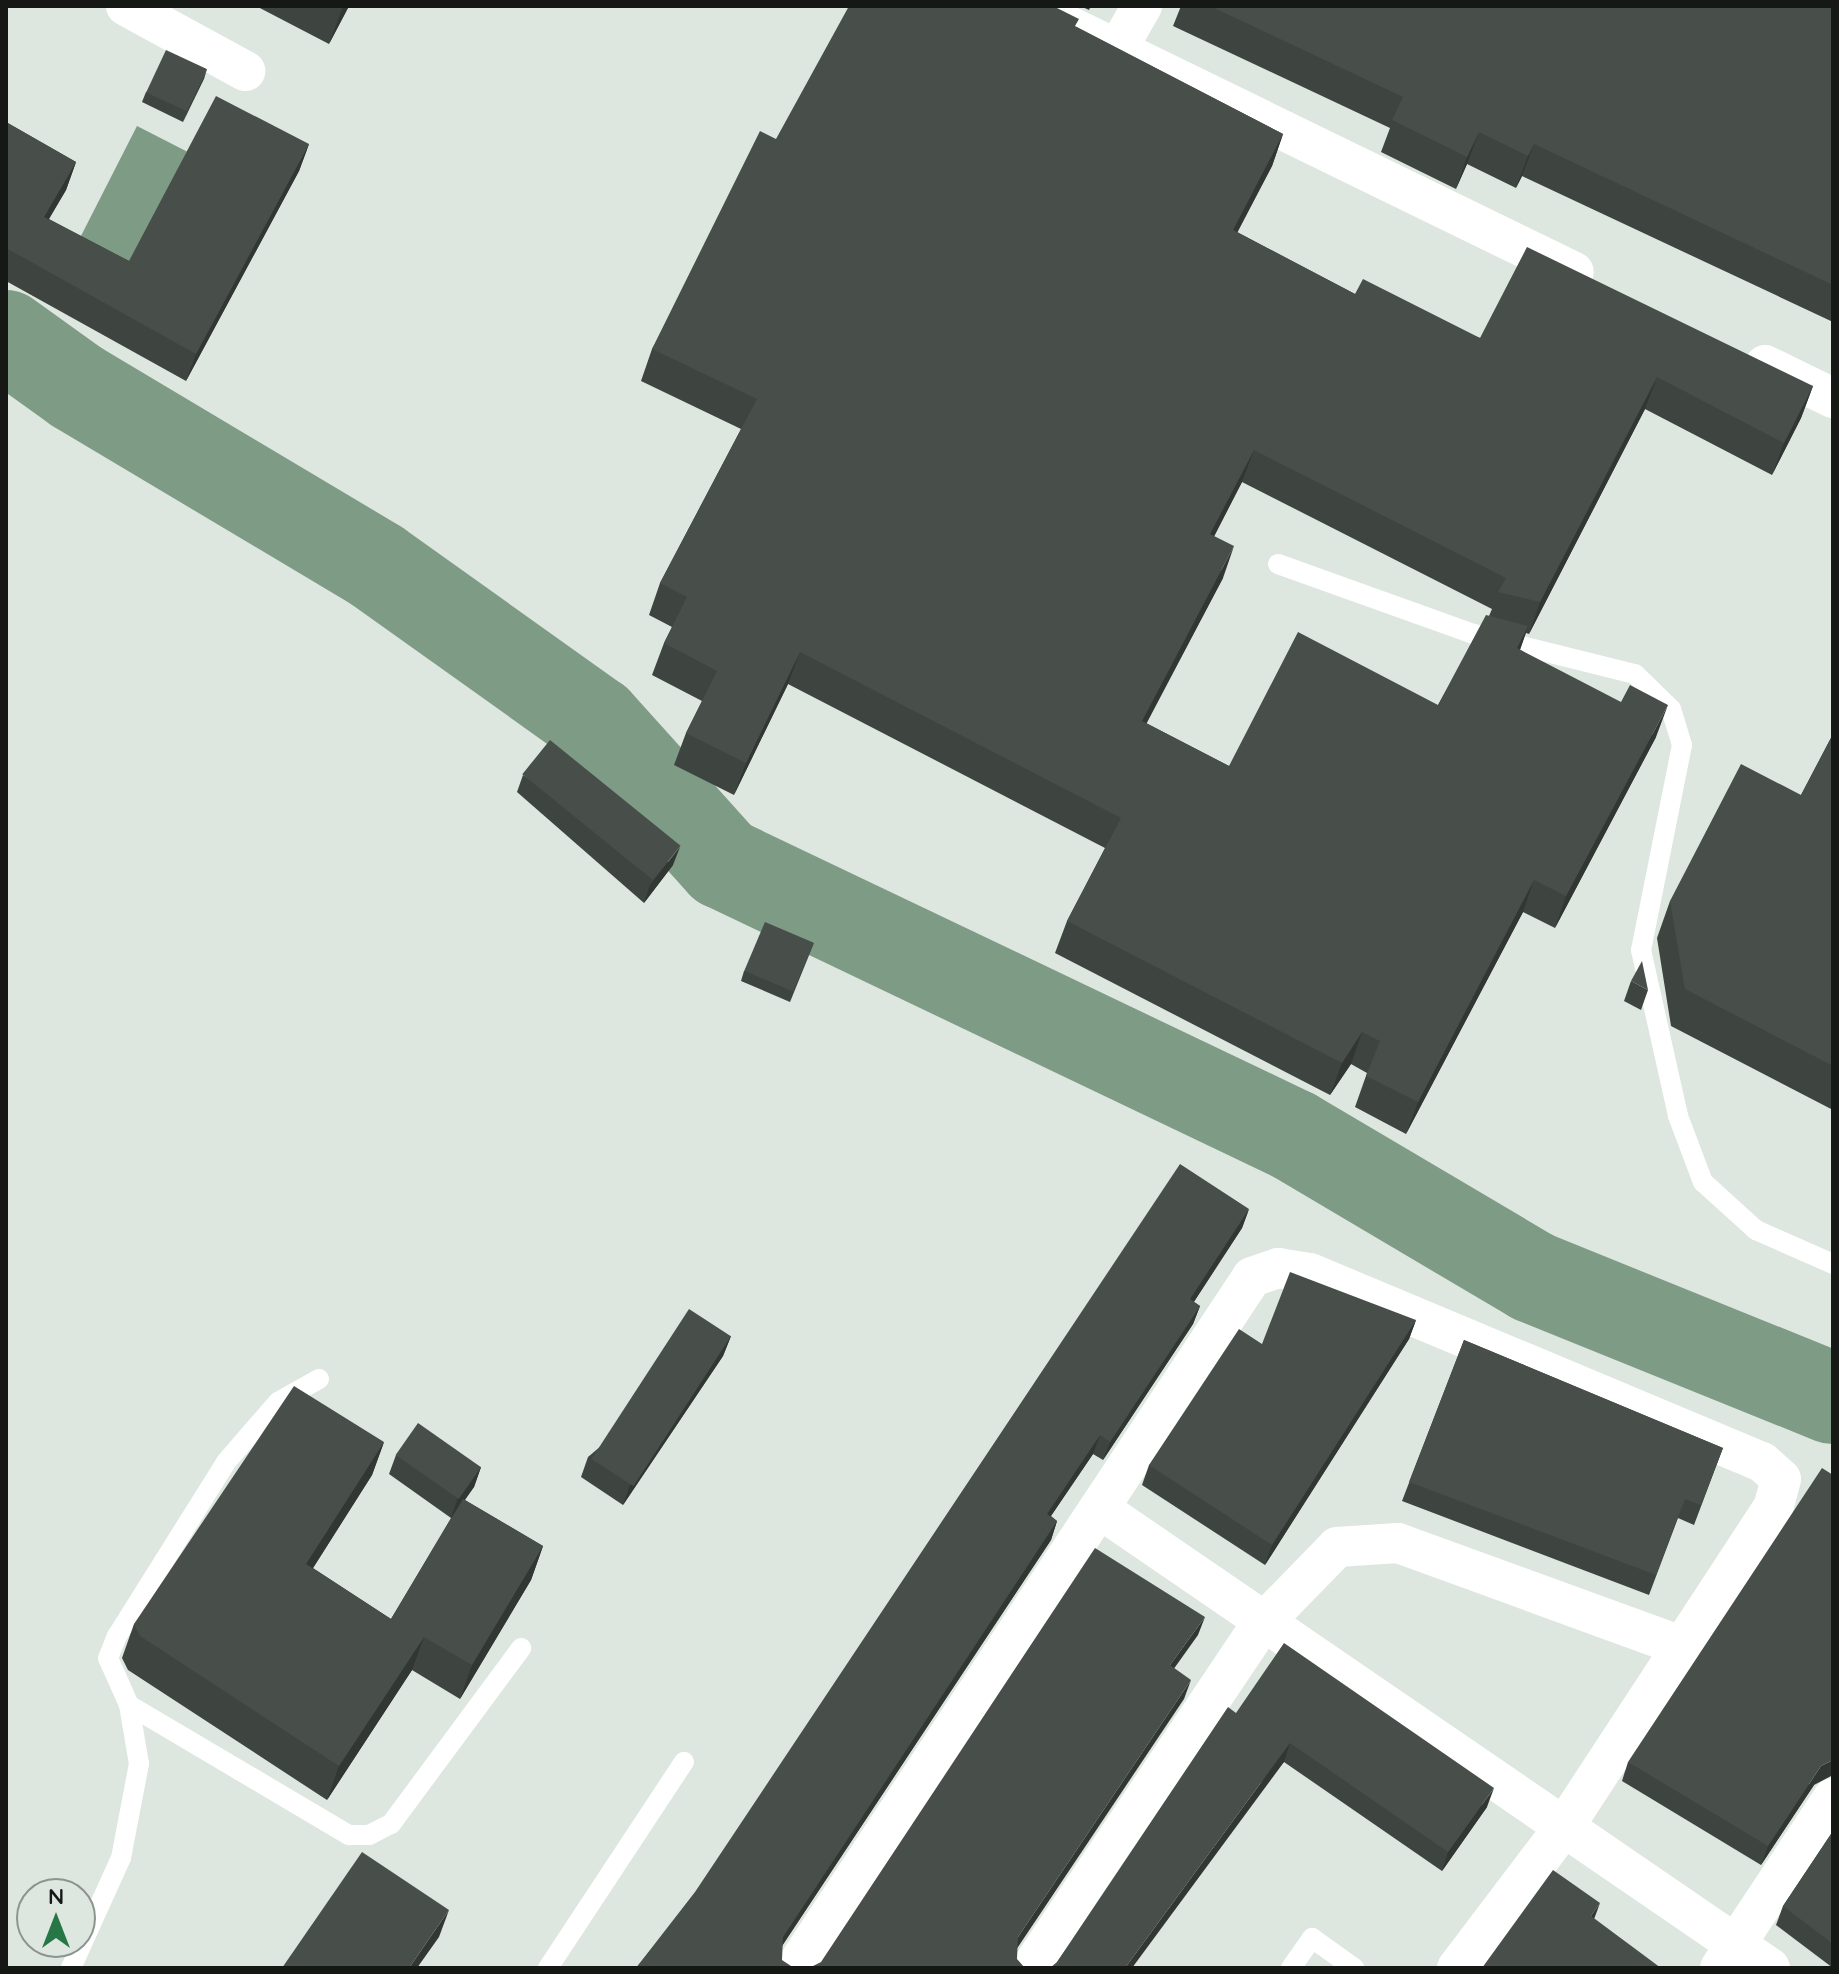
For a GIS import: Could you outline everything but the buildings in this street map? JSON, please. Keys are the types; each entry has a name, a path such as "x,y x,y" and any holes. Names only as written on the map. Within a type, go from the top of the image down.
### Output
{"street":[{"path":"126,6 245,71"},
{"path":"1028,6 1119,46 1606,287"},
{"path":"1119,46 1142,6"},
{"path":"1734,350 1833,398"},
{"path":"795,1968 1252,1277 1278,1268 1310,1273 1762,1462 1781,1479 1774,1506 1683,1647 1561,1831 1457,1968"},
{"path":"1100,1509 1261,1625 1561,1831 1728,1957 1770,1968"},
{"path":"1031,1968 1261,1625 1337,1547 1398,1543 1683,1647"},
{"path":"1728,1957 1833,1798"}],"lane":[{"path":"1278,564 1474,634 1635,674 1671,709 1682,745 1641,950 1678,1116 1703,1182 1756,1230 1833,1264"},
{"path":"71,1968 121,1858 139,1764 129,1705 108,1658 117,1636 226,1462 278,1402 319,1379"},
{"path":"129,1705 349,1835 369,1835 391,1824 521,1648"},
{"path":"548,1968 684,1762"},
{"path":"1291,1968 1312,1938 1354,1968"}],"shaded area":[{"path":"137,126 187,151 120,283 70,258"}],"waterway":[{"path":"6,336 77,387 377,566 596,722 723,863 1293,1135 1533,1277 1833,1398"}]}
